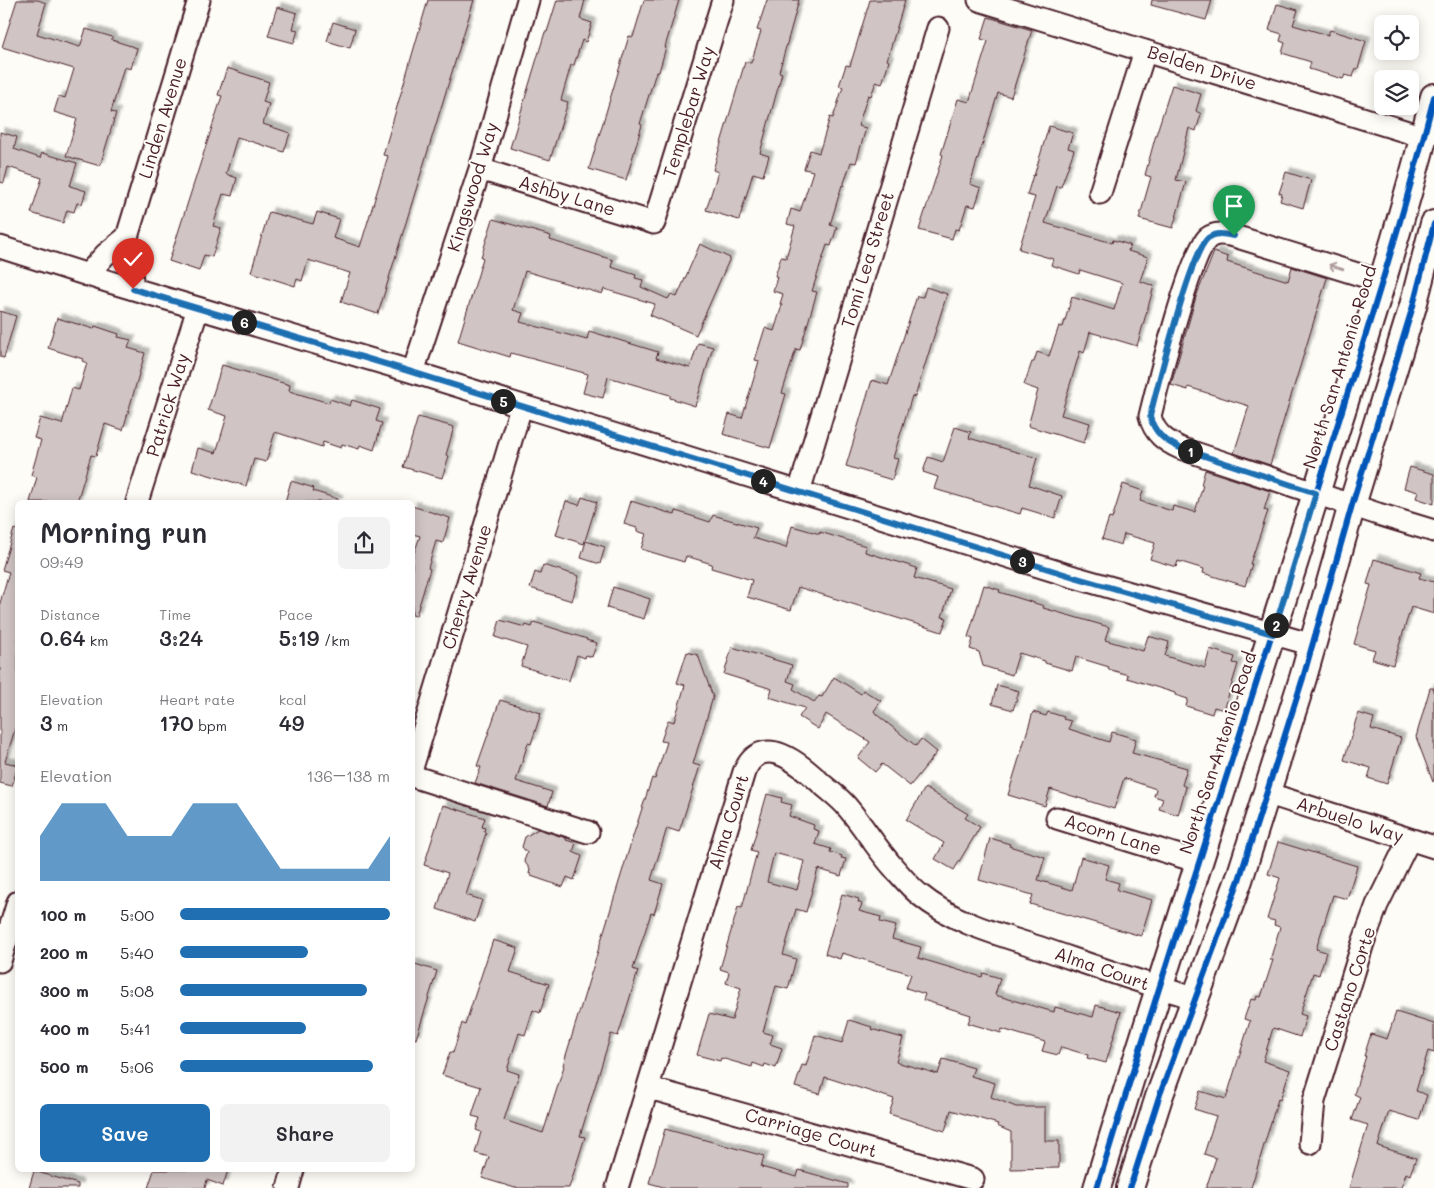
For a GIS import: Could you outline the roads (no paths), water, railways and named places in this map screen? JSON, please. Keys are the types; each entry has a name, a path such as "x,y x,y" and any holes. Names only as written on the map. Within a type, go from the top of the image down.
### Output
{"main road":[{"name":"North San Antonio Road","path":"1097,1188 1158,988 1273,634 1383,282 1434,97"},
{"path":"1130,1188 1159,1097 1239,880 1313,645 1352,505 1413,306 1434,224"}],"street":[{"name":"Linden Avenue","path":"133,289 127,237 199,0"},
{"name":"Kingswood Way","path":"413,372 480,169 528,0"},
{"name":"Templebar Way","path":"654,223 723,0"},
{"name":"Belden Drive","path":"979,0 1424,137"},
{"name":"Tomi Lea Street","path":"799,492 938,28"},
{"path":"1100,193 1145,51"},
{"name":"Ashby Lane","path":"480,169 654,223"},
{"path":"1383,282 1220,233 1208,238 1200,250 1189,279 1150,416 1152,425 1158,434 1180,448 1434,530"},
{"path":"87,275 105,255 127,237"},
{"path":"0,247 133,289 413,372 1074,577 1313,645"},
{"name":"Patrick Way","path":"138,500 198,308"},
{"name":"Cherry Avenue","path":"415,758 521,407"},
{"name":"Alma Court","path":"617,1188 744,772 749,762 757,755 766,753 789,757 801,765 847,806 894,868 920,895 946,912 981,928 1158,988 1195,998"},
{"path":"415,777 588,832"},
{"name":"Arbuelo Way","path":"1266,793 1434,847"},
{"name":"Acorn Lane","path":"1057,818 1199,862"},
{"name":"Castano Corte","path":"1310,1144 1314,1101 1363,943 1377,905 1409,840"},
{"path":"0,961 15,912"},
{"name":"Carriage Court","path":"649,1088 973,1179"},
{"path":"288,1188 292,1172"}]}
